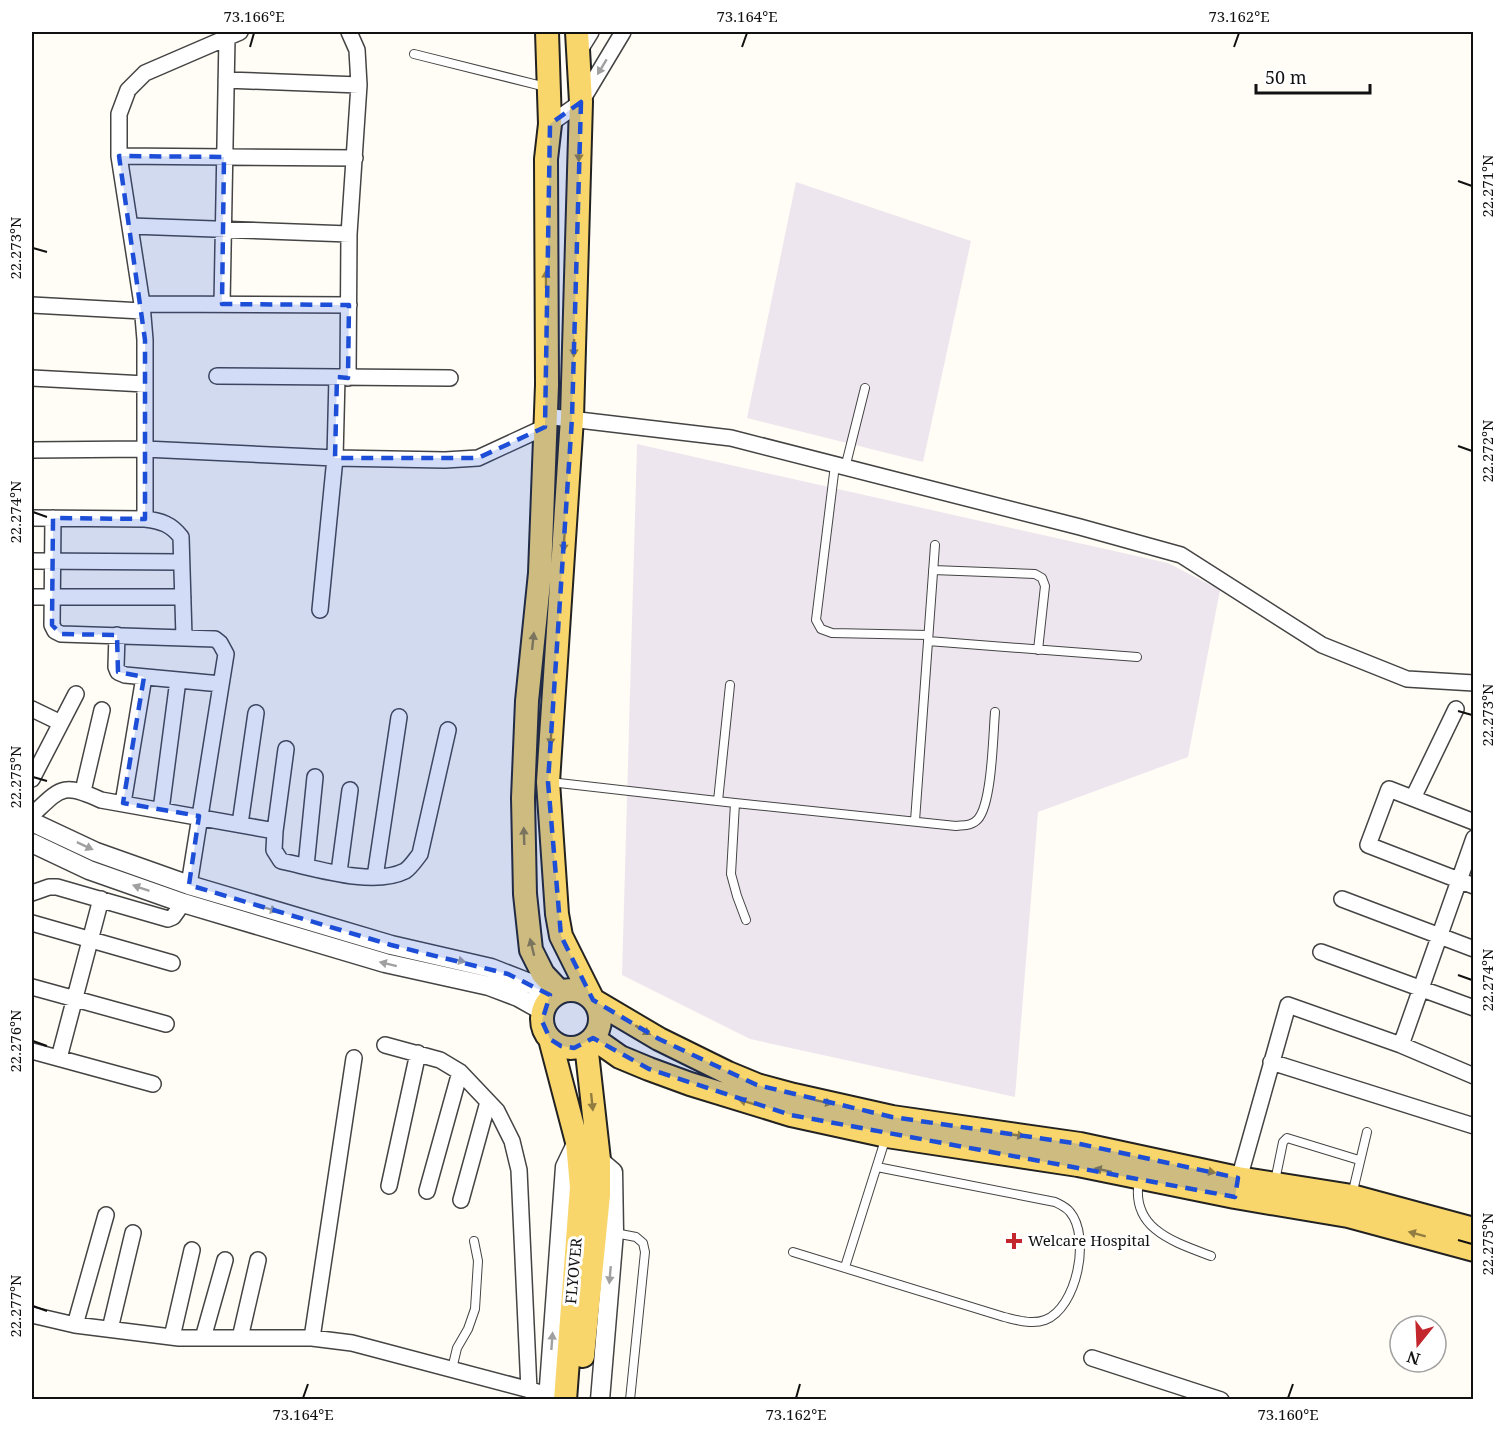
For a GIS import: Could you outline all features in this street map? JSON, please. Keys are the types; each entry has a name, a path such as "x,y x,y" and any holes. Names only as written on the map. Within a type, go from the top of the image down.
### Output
{"main road":[{"path":"547,32 550,124 546,159 545,421 540,573 526,712 523,798 525,894 531,950 552,1000 542,1021 545,1031 550,1039 561,1046 574,1048 589,1041 600,1023 598,1007 561,936 557,914 548,782 572,418 580,102 578,42"},
{"path":"552,1000 578,991 659,1039 738,1077 889,1126"},
{"name":"FLYOVER","path":"550,1039 590,1191 578,1400"},
{"path":"589,1041 621,1057 690,1084 791,1115 1080,1144 1142,1168 1236,1188 1473,1229"},
{"name":"FLYOVER","path":"554,1398 590,1191 599,1160 589,1041"},
{"path":"1236,1188 1274,1183 1350,1206 1473,1250"}],"street":[{"path":"320,609 350,305 349,234 359,85 357,50 349,32"},
{"path":"578,42 591,32"},
{"path":"550,124 580,102 623,32"},
{"path":"222,304 226,80 233,34"},
{"path":"145,519 145,340 119,156 119,114 128,90 145,73 233,34"},
{"path":"226,80 359,85"},
{"path":"119,156 355,158"},
{"path":"130,226 349,234"},
{"path":"32,305 142,308 222,304 350,305"},
{"path":"217,376 450,378"},
{"path":"32,378 145,384"},
{"path":"32,450 145,448 335,458 445,460 478,458 545,421 572,418 731,438 1080,526 1181,555 1322,645 1407,679 1473,683"},
{"path":"32,518 145,519 163,521 174,528 182,537 184,637"},
{"path":"53,519 52,625 55,631 62,634 215,639 226,654 189,885"},
{"path":"32,561 182,562"},
{"path":"32,597 183,597"},
{"path":"117,635 116,667 118,672 125,675 221,684"},
{"path":"123,803 144,677"},
{"path":"161,810 178,680"},
{"path":"32,779 76,694"},
{"path":"32,709 61,723"},
{"path":"1413,798 1456,709"},
{"path":"83,792 102,710"},
{"path":"240,824 256,713"},
{"path":"375,877 399,717"},
{"path":"286,749 275,831 274,850 277,857 281,861 339,872 375,877 390,876 407,870 420,854 448,730"},
{"path":"306,866 315,777"},
{"path":"32,815 56,792 68,789 83,792 101,800 275,831"},
{"path":"1473,822 1389,789 1368,845 1473,886"},
{"path":"339,872 350,790"},
{"path":"32,822 96,852 189,885 391,945 491,968 532,984 552,1000"},
{"path":"1401,1045 1473,838"},
{"path":"32,843 89,870 183,903 385,963 489,986 518,997 552,1000"},
{"path":"32,893 49,887 57,887 168,919 173,917 183,903"},
{"path":"59,1058 101,899"},
{"path":"1342,899 1473,949"},
{"path":"32,923 172,963"},
{"path":"1321,952 1473,1008"},
{"path":"32,987 166,1024"},
{"path":"1236,1188 1288,1005 1401,1045 1473,1076"},
{"path":"385,1045 440,1060 460,1072 497,1111 512,1141 519,1170 529,1390"},
{"path":"32,1051 153,1084"},
{"path":"389,1186 418,1053"},
{"path":"312,1338 354,1058"},
{"path":"1271,1062 1473,1126"},
{"path":"427,1191 460,1072"},
{"path":"461,1200 488,1102"},
{"path":"32,1315 75,1325 172,1337 312,1338 352,1344 554,1398 565,1167 577,1142"},
{"path":"599,1160 613,1172 614,1232 600,1400"},
{"path":"75,1325 106,1215"},
{"path":"110,1329 133,1233"},
{"path":"172,1337 192,1250"},
{"path":"203,1338 225,1260"},
{"path":"240,1338 258,1260"},
{"path":"1092,1358 1221,1400"}],"lane":[{"path":"414,54 547,87"},
{"path":"865,387 840,466 816,620 821,629 832,633 928,638 1038,650 1137,657"},
{"path":"915,821 935,546"},
{"path":"933,570 1035,574 1042,578 1045,586 1038,650"},
{"path":"718,801 730,685"},
{"path":"548,782 956,826 972,824 979,818 986,804 995,712"},
{"path":"735,803 730,874 746,920"},
{"path":"845,1267 889,1126"},
{"path":"1350,1206 1366,1132"},
{"path":"1274,1183 1281,1148 1284,1139 1287,1138 1359,1160"},
{"path":"793,1252 1004,1317 1028,1322 1044,1320 1054,1315 1063,1306 1074,1283 1080,1251 1078,1227 1064,1206 1055,1202 877,1167"},
{"path":"1142,1168 1137,1192 1138,1205 1153,1228 1171,1241 1211,1256"},
{"path":"614,1232 636,1238 643,1243 645,1252 630,1400"},
{"path":"452,1369 457,1348 468,1329 475,1309 478,1261 474,1241"}],"highlighted area":[{"path":"581,102 572,418 548,782 561,936 593,1000 659,1039 757,1085 892,1117 1080,1144 1238,1178 1235,1197 791,1115 649,1069 593,1038 574,1048 561,1046 550,1039 542,1021 550,995 508,974 391,945 189,885 199,816 123,803 144,677 118,672 117,635 61,634 52,625 53,518 145,519 145,340 119,156 224,157 222,304 349,305 348,378 337,377 335,458 478,458 545,427 550,124"}],"shaded area":[{"path":"796,182 971,241 923,462 747,418"},
{"path":"637,444 1168,563 1220,590 1188,757 1038,812 1015,1097 750,1039 622,975"}],"place":[{"name":"Welcare Hospital","path":"1014,1241"}]}
